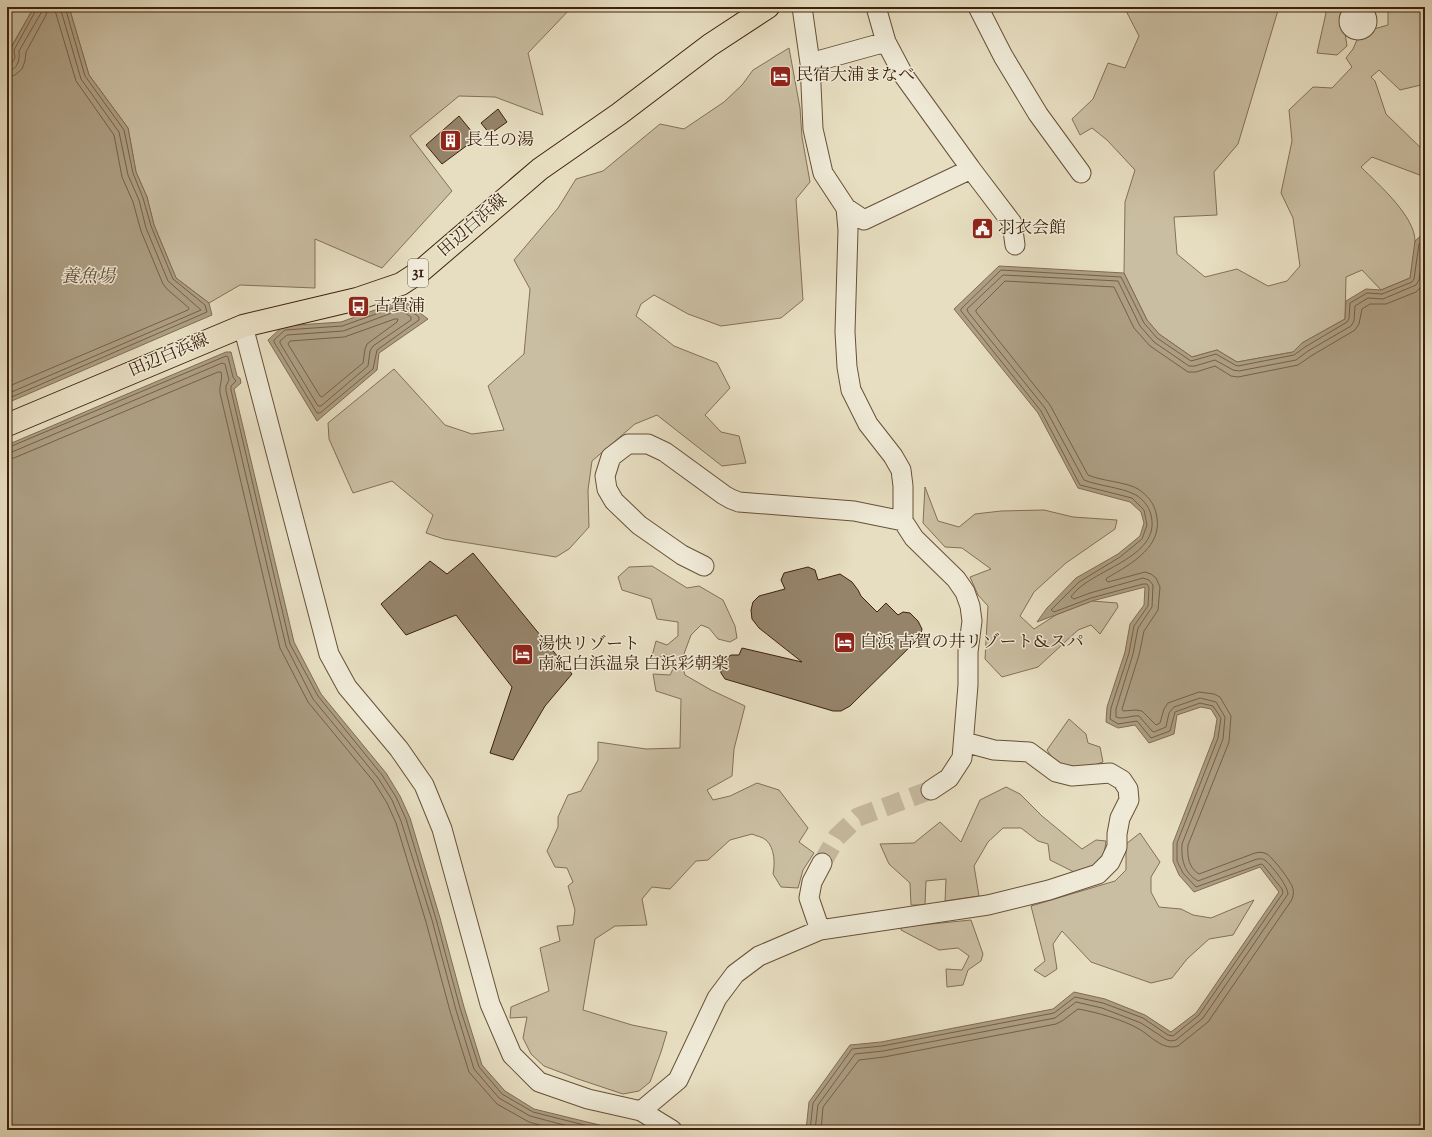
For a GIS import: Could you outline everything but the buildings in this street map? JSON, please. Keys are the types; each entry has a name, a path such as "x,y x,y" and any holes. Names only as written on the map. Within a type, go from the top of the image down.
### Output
{"main road":[{"name":"田辺白浜線","path":"7,425 243,326 357,299 400,284 421,271 540,169 619,114 710,45 768,7"}],"street":[{"path":"710,45 749,7"},
{"path":"802,7 810,63 813,129 823,173 846,208 864,220 971,169"},
{"path":"876,7 886,42 904,76 1012,223 1015,245"},
{"path":"978,7 1003,56 1038,114 1081,173"},
{"path":"810,63 886,42"},
{"path":"846,208 848,230 845,332 847,367 851,390 868,424 893,456 901,470 903,486 903,521 914,538 956,579 965,592 970,606 972,621 968,652 968,685 962,758 949,778 931,790"},
{"path":"243,326 329,654 347,687 400,749 424,785 442,829 490,1004 512,1055 539,1082 588,1099 642,1111 672,1130"},
{"path":"704,566 682,555 639,525 614,501 607,489 605,476 612,457 628,444 648,444 665,452 731,500 739,502 854,511 903,521"},
{"path":"642,1111 678,1080 717,998 735,974 759,956 820,930 988,905 1049,890 1098,874 1110,862 1117,848 1117,834 1120,818 1129,800 1128,789 1122,780 1110,773 1072,776 1056,772 1029,752 994,750 964,742"},
{"path":"820,930 810,898 812,882 822,863"}],"shaded area":[{"path":"7,7 34,7 10,49 11,57 7,64"},
{"path":"69,7 572,7 528,53 543,115 495,97 459,96 410,136 452,191 382,268 315,239 315,288 240,285 209,303 176,278 154,225 147,197 136,172 128,128 89,75"},
{"path":"1124,7 1279,7 1238,144 1214,172 1217,215 1174,217 1177,254 1205,277 1237,269 1268,286 1287,281 1300,266 1293,218 1281,193 1292,141 1289,110 1313,87 1332,88 1352,67 1346,58 1353,49 1360,33 1388,25 1388,10 1379,7 1425,7 1425,50 1422,51 1425,52 1425,84 1400,90 1379,70 1371,77 1375,81 1386,114 1425,152 1425,177 1372,157 1361,167 1386,191 1409,221 1415,241 1410,278 1381,290 1362,270 1346,277 1345,319 1302,343 1293,352 1237,362 1217,350 1192,357 1159,334 1147,320 1124,273 1125,202 1135,170 1107,140 1092,128 1080,135 1072,119 1093,99 1108,63 1125,68 1139,36"},
{"path":"1319,7 1341,7 1347,46 1337,55 1317,53 1326,13"},
{"path":"789,48 800,108 802,137 810,182 796,199 803,300 781,318 721,326 688,314 654,295 641,304 636,316 674,346 717,363 730,388 705,415 721,432 739,436 746,463 722,466 657,415 635,424 592,461 588,490 589,527 569,549 556,557 444,539 426,533 433,515 392,481 353,493 329,439 328,423 394,369 445,425 472,434 504,430 488,386 524,354 530,289 514,260 558,208 576,179 603,171 660,124 684,129 724,102 742,85 753,70"},
{"path":"925,487 938,521 959,527 975,514 1001,511 1044,510 1073,517 1117,520 1115,529 1066,563 1034,592 1020,616 1034,629 1056,615 1092,601 1117,603 1118,607 1100,634 1091,625 1078,630 1038,667 1002,677 985,659 988,606 978,595 970,577 991,569 962,548 945,547 923,523"},
{"path":"652,566 687,588 699,586 723,600 735,626 737,638 730,642 718,639 709,628 701,625 691,635 681,662 685,675 711,690 745,706 734,749 732,776 707,790 713,800 730,796 757,783 779,790 808,828 799,842 814,853 803,870 798,888 781,887 773,874 773,852 766,840 752,834 730,840 708,860 696,861 670,889 652,887 642,899 647,925 615,926 595,939 583,1010 632,1025 667,1032 650,1082 639,1091 623,1094 544,1066 531,1054 523,1038 527,1017 510,1018 511,1007 549,991 540,948 560,941 557,926 573,925 575,910 568,886 573,882 567,868 555,867 547,851 558,827 558,817 568,795 581,791 598,760 598,742 646,749 680,748 681,699 656,691 653,674 670,675 675,665 667,655 651,660 656,641 667,645 678,636 678,622 657,619 651,599 622,590 618,577 629,567"},
{"path":"1069,719 1086,734 1088,743 1100,747 1103,762 1074,769 1062,766 1055,762 1047,750"},
{"path":"1006,787 1020,794 1042,816 1082,849 1096,840 1106,841 1104,855 1092,869 1074,872 1050,860 1048,844 1038,841 1021,828 1003,828 988,842 974,866 979,896 945,901 946,879 926,881 925,905 911,905 910,883 889,864 880,844 914,843 940,822 961,842 980,800"},
{"path":"1140,833 1160,862 1151,877 1151,892 1159,907 1181,909 1193,915 1211,918 1254,900 1233,935 1209,939 1187,959 1172,978 1151,983 1091,962 1062,931 1053,944 1057,969 1045,977 1034,970 1045,961 1031,906 1115,881 1126,870 1126,844"},
{"path":"971,920 983,954 981,961 968,970 963,985 947,987 946,969 962,970 969,956 958,948 939,950 901,930 901,927"}],"water":[{"name":"養魚場","path":"34,7 69,7 89,75 128,128 136,172 147,197 154,225 176,278 209,303 212,315 7,403 7,64 11,57 10,50"},
{"path":"1425,232 1425,1130 806,1130 809,1102 850,1045 881,1042 1053,1009 1074,992 1105,999 1145,1015 1171,1032 1196,1013 1279,892 1260,867 1194,892 1179,875 1173,861 1173,843 1214,737 1217,719 1211,709 1201,707 1177,715 1174,734 1149,743 1135,725 1118,728 1106,722 1107,707 1125,652 1130,624 1144,605 1145,587 1092,601 1037,622 1047,608 1076,578 1118,554 1140,536 1144,523 1141,512 1130,502 1078,488 1038,413 954,309 999,266 1124,273 1147,320 1159,334 1192,357 1217,350 1237,362 1293,352 1302,343 1345,319 1346,301 1366,289 1381,290 1410,278 1415,241"},
{"path":"403,300 428,319 379,353 377,370 317,421 268,340 283,326 341,322"},
{"path":"226,352 231,352 237,376 240,378 241,383 234,389 294,642 321,694 386,773 400,796 410,818 482,1065 505,1091 534,1109 620,1130 7,1130 7,445"}],"tunnel":[{"path":"822,863 837,837 858,817 931,790"}],"place":[{"name":"民宿大浦まなべ","path":"781,76"},
{"name":"長生の湯","path":"451,141"},
{"name":"羽衣会館","path":"983,229"},
{"name":"古賀浦","path":"359,307"},
{"name":"白浜 古賀の井リゾート&スパ","path":"844,643"},
{"name":"湯快リゾート 南紀白浜温泉 白浜彩朝楽","path":"522,655"}]}
